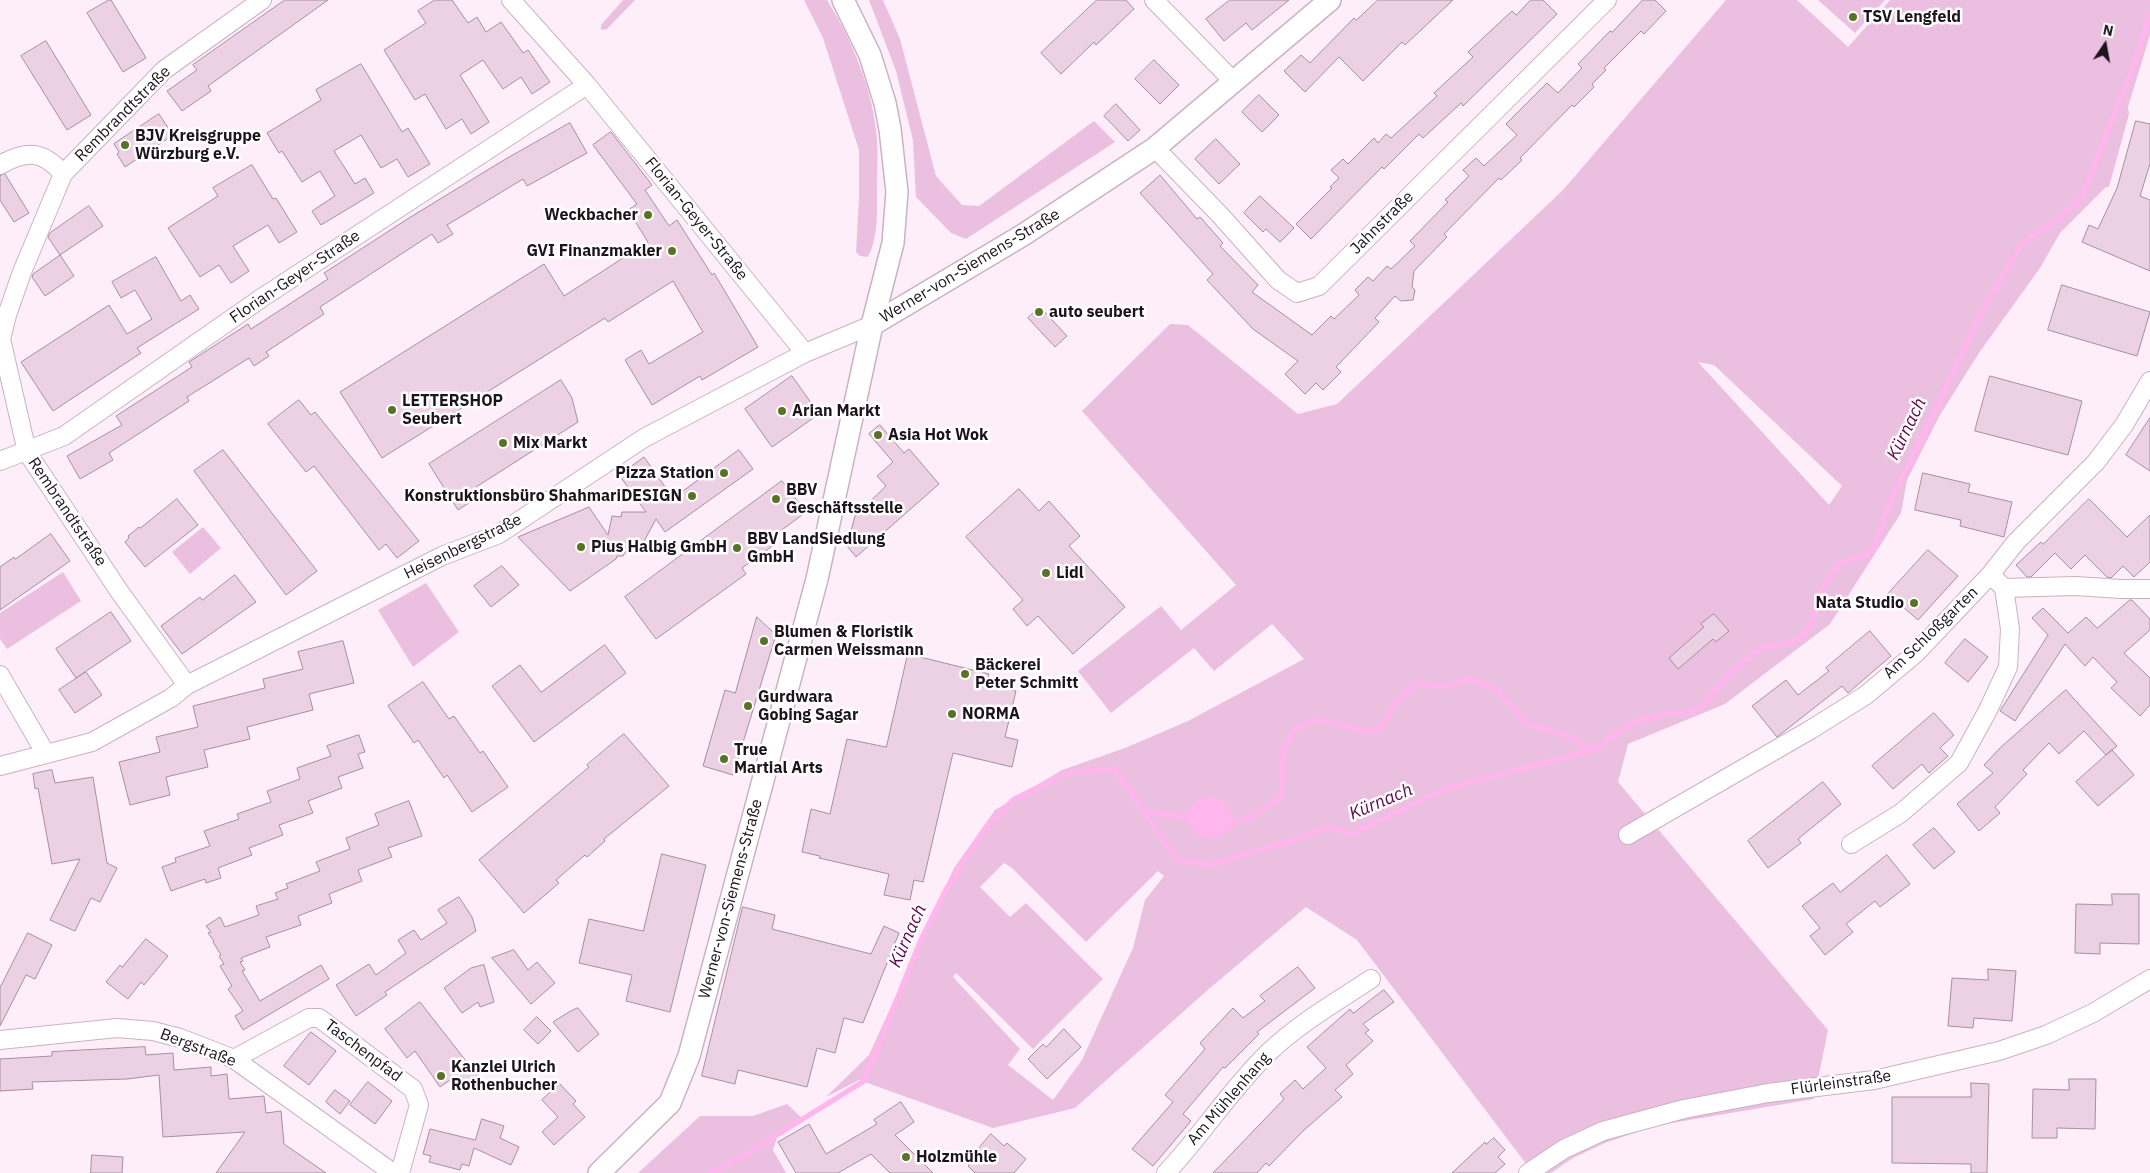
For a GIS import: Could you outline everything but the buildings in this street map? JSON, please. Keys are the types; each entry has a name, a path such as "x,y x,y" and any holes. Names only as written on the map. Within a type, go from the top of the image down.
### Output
{"street":[{"name":"Rembrandtstraße","path":"188,685 119,591 27,452 1,339 22,272 64,174 164,70 262,0"},
{"name":"Florian-Geyer-Straße","path":"511,0 587,85 805,353"},
{"path":"844,0 870,55 885,103 895,163 897,192 894,243 872,325"},
{"path":"1154,0 1232,81"},
{"name":"Werner-von-Siemens-Straße","path":"599,1173 670,1104 689,1056 817,578 872,325 1016,240 1155,148 1330,0"},
{"name":"Jahnstraße","path":"1155,148 1221,216 1278,280 1297,293 1319,286 1607,0"},
{"name":"Florian-Geyer-Straße","path":"0,461 64,436 263,297 587,85"},
{"path":"0,165 17,156 36,154 54,163 64,174"},
{"name":"Heisenbergstraße","path":"0,766 92,742 171,698 188,685 442,556 499,534 644,438 805,353 872,325"},
{"name":"Am Schloßgarten","path":"1628,835 1810,730 1866,694 1916,653 1990,575 2016,542 2096,462 2124,425 2150,381"},
{"path":"1852,844 1901,813 1959,763 1988,710 2008,667 2010,629 2004,588 1990,575"},
{"path":"2004,588 2076,586 2121,589 2150,588"},
{"path":"0,675 46,754"},
{"name":"Flürleinstraße","path":"1528,1173 1564,1149 1603,1131 1684,1109 1768,1093 1874,1080 2000,1052 2046,1035 2093,1013 2150,979"},
{"name":"Am Mühlenhang","path":"1166,1173 1268,1052 1313,1017 1371,980"},
{"name":"Taschenpfad","path":"234,1059 309,1018 319,1018 413,1088 419,1105 400,1173"},
{"name":"Bergstraße","path":"0,1040 117,1028 153,1031 180,1038 234,1059 393,1173"}],"shaded area":[{"path":"623,0 635,0 607,29 601,30 601,25"},
{"path":"804,0 827,0 853,50 871,103 877,139 877,209 874,242 868,257 860,256 856,252 859,150 823,38"},
{"path":"869,0 883,0 900,39 936,176 962,205 979,206 1094,121 1115,142 966,239 951,233 916,197 913,140 896,71"},
{"path":"1726,0 1797,0 1848,47 1890,0 2150,0 2150,35 2128,107 2129,114 2109,187 2106,187 2060,233 2040,268 1979,353 1940,415 1907,480 1901,513 1830,624 1725,704 1628,744 1618,782 1828,1030 1814,1099 1654,1126 1605,1143 1573,1158 1551,1173 1533,1173 1357,940 1306,907 1210,988 1075,1108 993,1128 859,1080 826,1097 869,1055 954,868 995,810 1062,770 1125,748 1188,721 1304,659 1272,624 1214,671 1194,648 1111,713 1078,671 1161,606 1181,630 1236,585 1082,411 1170,324 1188,325 1298,414 1337,404 1563,190","holes":["1698,362 1714,365 1842,486 1829,505","1004,863 1012,868 1086,942 1158,871 1164,876 1145,900 1133,948 1082,1060 1053,1100 1008,1065 1020,1049 953,977 956,973 1033,1049 1103,979 1026,903 1010,917 980,887"]},
{"name":"TSV Lengfeld","path":"1818,0 1885,0 1855,33"},
{"path":"203,527 221,548 190,574 172,552"},
{"path":"63,572 81,601 7,649 0,639 0,613"},
{"path":"426,583 459,632 413,667 378,610"},
{"path":"1209,796 1223,801 1238,823 1232,829 1212,839 1197,835 1184,818 1194,804 1200,799"},
{"path":"787,1104 802,1118 777,1137 773,1150 786,1173 638,1173 700,1116 753,1116"}],"waterway":[{"name":"Kürnach","path":"709,1173 740,1158 864,1081 921,940 962,863 987,827 1013,800 1066,773 1115,769 1177,860 1210,865 1293,840 1328,827 1354,834 1445,789 1593,750 1632,723 1668,713 1692,712 1702,707 1729,674 1763,647 1785,644 1801,638 1812,623 1820,593 1839,564 1863,556 1874,549 1892,496 1914,455 1979,317 2020,246 2057,221 2082,197 2134,64 2150,14"},
{"name":"Kürnach","path":"1230,822 1238,823 1279,799 1282,790 1283,750 1297,727 1319,719 1366,732 1381,728 1395,703 1416,683 1443,687 1471,679 1499,691 1526,724 1568,736 1593,750"},
{"name":"Kürnach","path":"1145,812 1191,818"}],"place":[{"name":"TSV Lengfeld","path":"1853,17"},
{"name":"BJV Kreisgruppe Würzburg e.V.","path":"125,145"},
{"name":"Weckbacher","path":"648,215"},
{"name":"GVI Finanzmakler","path":"672,251"},
{"name":"auto seubert","path":"1039,312"},
{"name":"LETTERSHOP Seubert","path":"392,410"},
{"name":"Arian Markt","path":"782,411"},
{"name":"Asia Hot Wok","path":"878,435"},
{"name":"Mix Markt","path":"503,443"},
{"name":"Pizza Station","path":"724,473"},
{"name":"Konstruktionsbüro ShahmariDESIGN","path":"692,496"},
{"name":"BBV Geschäftsstelle","path":"776,499"},
{"name":"Pius Halbig GmbH","path":"581,547"},
{"name":"BBV LandSiedlung GmbH","path":"737,548"},
{"name":"Lidl","path":"1046,573"},
{"name":"Nata Studio","path":"1914,603"},
{"name":"Blumen & Floristik Carmen Weissmann","path":"764,641"},
{"name":"Bäckerei Peter Schmitt","path":"965,674"},
{"name":"Gurdwara Gobing Sagar","path":"748,706"},
{"name":"NORMA","path":"952,714"},
{"name":"True Martial Arts","path":"724,759"},
{"name":"Kanzlei Ulrich Rothenbucher","path":"441,1076"},
{"name":"Holzmühle","path":"906,1157"}]}
